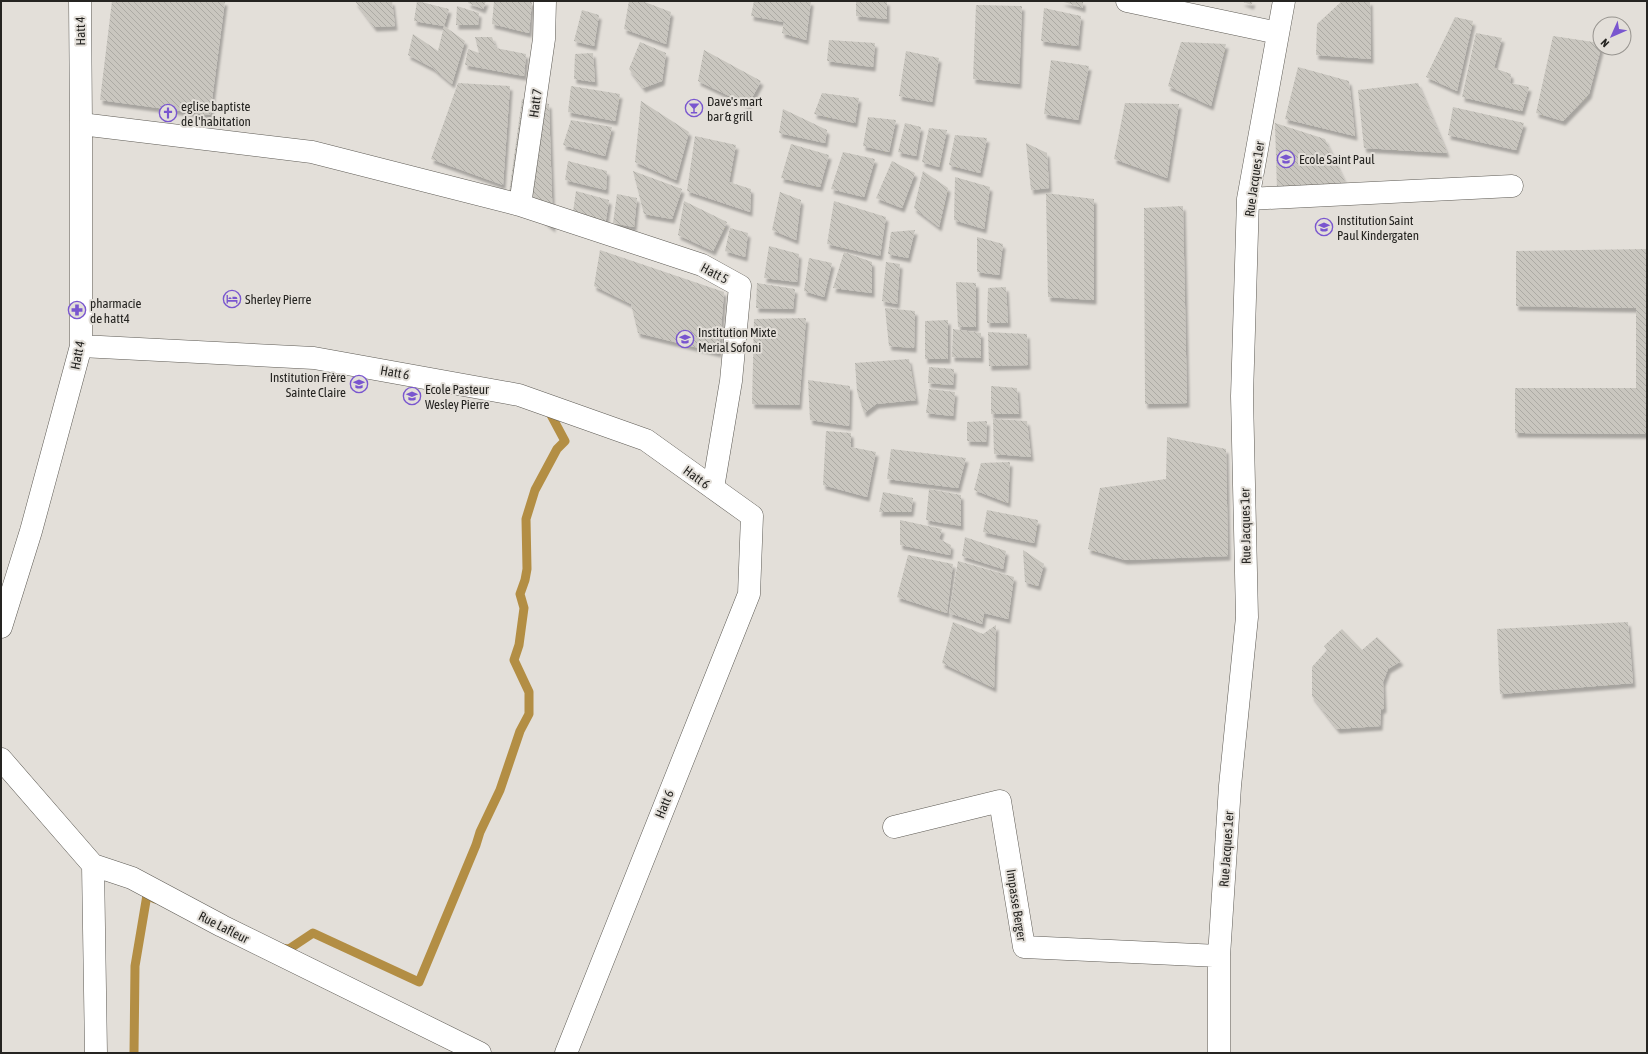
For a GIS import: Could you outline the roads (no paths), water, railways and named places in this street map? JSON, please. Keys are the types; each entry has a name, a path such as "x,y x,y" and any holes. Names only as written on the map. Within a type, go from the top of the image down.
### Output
{"street":[{"name":"Hatt 4","path":"1,626 31,531 81,346 82,124 80,1"},
{"name":"Hatt 7","path":"520,205 544,39 544,1"},
{"path":"1127,1 1278,33"},
{"name":"Rue Jacques 1er","path":"1219,1053 1220,956 1230,786 1247,617 1242,396 1248,199 1284,1"},
{"path":"82,124 312,152 520,205"},
{"path":"1248,199 1512,186"},
{"name":"Hatt 5","path":"520,205 702,265 740,286 731,381 713,488"},
{"name":"Hatt 6","path":"81,346 314,358 519,395 646,440 752,516 749,594 566,1053"},
{"path":"1,759 93,865 96,1053"},
{"name":"Impasse Berger","path":"894,827 1000,801 1024,947 1220,956"},
{"name":"Rue Lafleur","path":"93,865 132,878 222,926 480,1053"}],"waterway":[{"path":"280,948 289,949 313,933 419,982 480,832 500,790 520,731 529,714 529,692 514,660 519,645 524,608 520,594 527,569 526,519 535,490 557,449 565,441 550,413"},
{"path":"134,1053 135,966 147,895 155,899"}],"place":[{"name":"Dave's mart bar & grill","path":"694,108"},
{"name":"eglise baptiste de l'habitation","path":"168,113"},
{"name":"Ecole Saint Paul","path":"1286,159"},
{"name":"Institution Saint Paul Kindergaten","path":"1324,227"},
{"name":"Sherley Pierre","path":"232,299"},
{"name":"pharmacie de hatt4","path":"77,310"},
{"name":"Institution Mixte Merial Sofoni","path":"685,339"},
{"name":"Institution Frère Sainte Claire","path":"359,384"},
{"name":"Ecole Pasteur Wesley Pierre","path":"412,396"}]}
